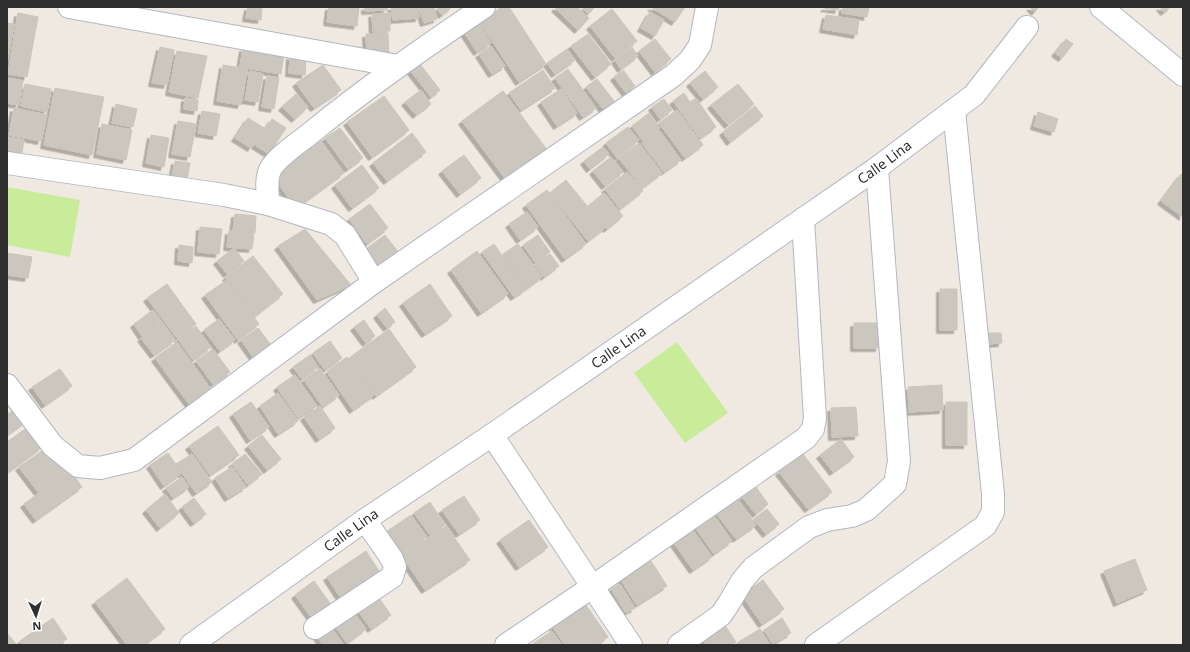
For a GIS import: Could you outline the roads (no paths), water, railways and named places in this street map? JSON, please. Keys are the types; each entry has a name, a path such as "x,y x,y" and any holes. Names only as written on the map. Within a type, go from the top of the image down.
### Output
{"street":[{"path":"69,7 398,66"},
{"path":"268,204 268,180 271,168 281,156 351,100 484,7"},
{"path":"7,385 53,446 78,466 100,468 134,460 374,282 674,75 690,60 700,45 707,7"},
{"path":"1101,7 1183,75"},
{"name":"Calle Lina","path":"191,645 365,520 492,435 877,168 974,95 1026,27"},
{"path":"816,645 985,526 993,512 993,494 954,110"},
{"path":"7,163 224,195 268,204 331,224 345,235 374,282"},
{"path":"679,645 721,615 730,603 742,581 753,568 809,527 827,520 852,516 866,510 895,484 899,462 877,168"},
{"path":"506,645 806,438 813,429 815,418 803,219"},
{"path":"492,435 631,645"},
{"path":"315,628 392,577 395,567 392,559 365,520"}]}
